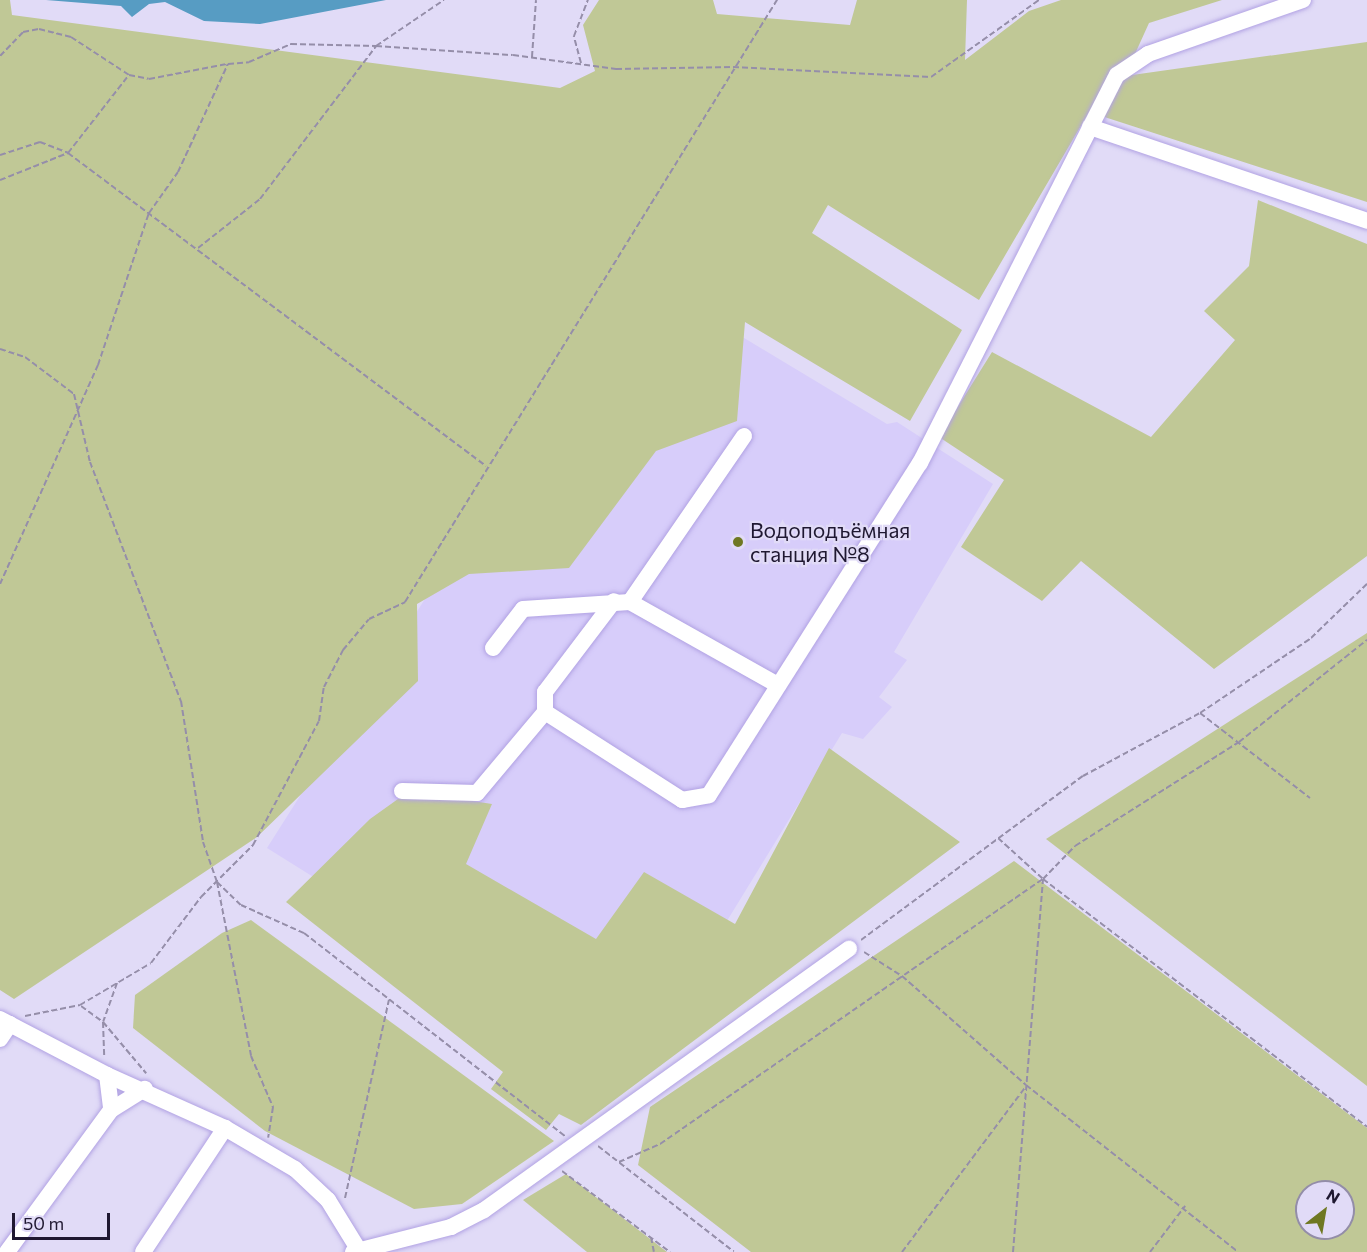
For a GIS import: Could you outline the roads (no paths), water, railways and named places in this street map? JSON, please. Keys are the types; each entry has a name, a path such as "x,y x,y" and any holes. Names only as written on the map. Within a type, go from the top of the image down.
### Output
{"street":[{"path":"545,712 682,800 693,801 709,795 920,463 1090,127 1131,62 1303,0"},
{"path":"1090,127 1367,221"},
{"path":"402,791 477,793 545,712 545,692 622,601 744,436"},
{"path":"493,648 523,609 622,601 778,685"},
{"path":"0,1039 5,1022 107,1075 168,1098 265,1151 314,1185 340,1218 357,1251 452,1227 849,949"},
{"path":"107,1075 111,1110"},
{"path":"7,1252 111,1110 145,1089"},
{"path":"143,1252 225,1128"}],"water":[{"path":"46,0 386,0 260,24 204,21 165,2 149,4 132,17 121,6"}],"place":[{"name":"Водоподъёмная станция №8","path":"738,542"}]}
